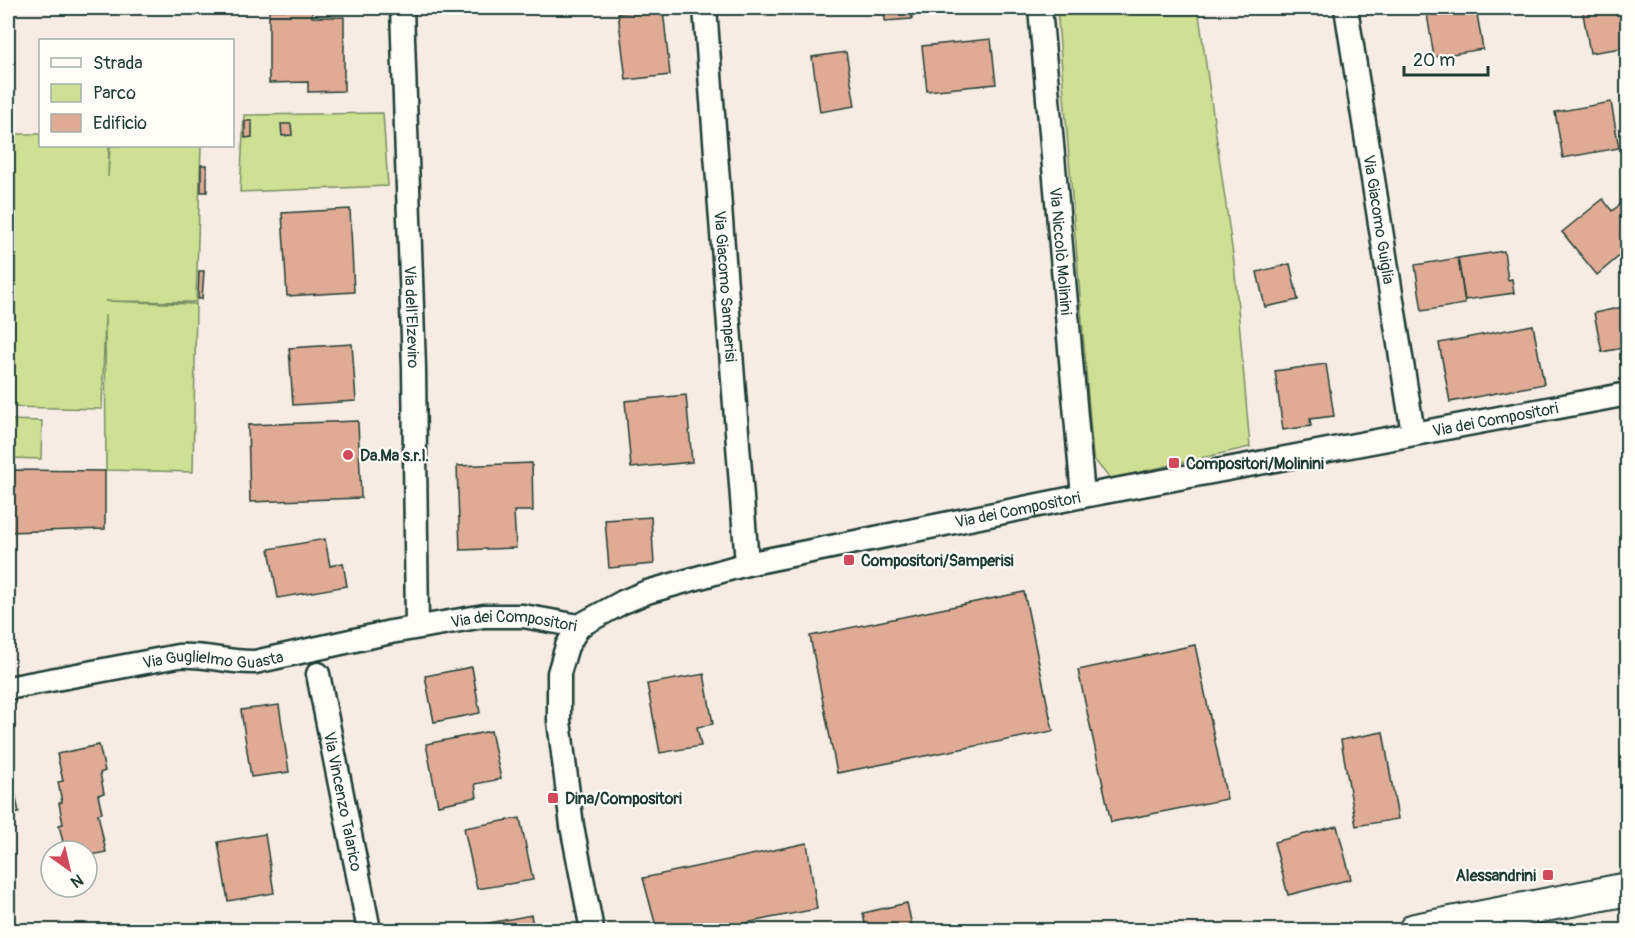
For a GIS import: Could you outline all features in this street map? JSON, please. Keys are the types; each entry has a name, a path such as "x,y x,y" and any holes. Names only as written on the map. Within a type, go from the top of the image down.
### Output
{"street":[{"name":"Via dell'Elzeviro","path":"402,8 414,368 417,627"},
{"name":"Via Giacomo Samperisi","path":"705,8 747,564"},
{"name":"Via Niccolò Molinini","path":"1040,8 1083,496"},
{"name":"Via Giacomo Guiglia","path":"1347,8 1413,433"},
{"name":"Via dei Compositori","path":"417,627 484,616 510,615 537,617 579,626 647,592 747,564 1083,496 1628,394"},
{"path":"579,626 567,646 559,673 559,720 572,826 591,930"},
{"name":"Via Guglielmo Guasta","path":"8,688 178,656 195,655 243,663 255,662 417,627"},
{"name":"Via Vincenzo Talarico","path":"318,674 369,930"},
{"path":"1416,930 1628,889"}],"green space":[{"path":"1057,8 1198,8 1234,262 1250,447 1110,479 1093,458"},
{"path":"383,113 388,186 240,192 244,115"},
{"path":"8,134 39,134 39,147 109,147 108,177 110,147 201,147 196,302 105,301 196,304 193,472 106,470 105,315 102,409 8,407"},
{"path":"8,420 42,421 41,459 8,458"}],"building":[{"path":"756,8 803,8 757,11"},
{"path":"884,8 911,8 912,19 885,21"},
{"path":"1426,8 1476,8 1483,49 1434,57"},
{"path":"1582,8 1628,8 1628,47 1590,53"},
{"path":"663,9 670,75 626,80 618,13"},
{"path":"269,10 312,10 312,17 344,17 344,91 308,92 308,82 269,83"},
{"path":"991,39 996,84 927,91 922,46"},
{"path":"846,52 855,106 820,112 812,57"},
{"path":"1611,102 1619,148 1563,158 1555,112"},
{"path":"245,121 252,121 252,137 245,138"},
{"path":"281,124 291,124 292,135 282,136"},
{"path":"201,165 207,165 207,192 201,192"},
{"path":"1628,198 1628,257 1623,253 1597,275 1562,232 1603,199 1612,211"},
{"path":"350,209 354,292 287,296 282,213"},
{"path":"1504,251 1508,280 1512,279 1514,293 1465,300 1458,258"},
{"path":"1458,258 1465,304 1422,311 1415,265"},
{"path":"1290,264 1298,300 1265,307 1257,272"},
{"path":"199,271 204,271 202,299 198,299"},
{"path":"1628,306 1628,347 1602,352 1594,313"},
{"path":"1533,325 1544,384 1450,402 1439,343"},
{"path":"352,344 356,401 293,405 289,348"},
{"path":"1326,364 1334,416 1310,419 1311,426 1283,430 1275,371"},
{"path":"686,395 692,462 631,468 625,401"},
{"path":"358,421 361,498 250,502 248,425"},
{"path":"532,463 533,511 514,511 516,548 460,550 457,466"},
{"path":"8,470 105,471 105,529 8,532"},
{"path":"651,517 654,564 609,568 605,520"},
{"path":"325,539 330,566 343,563 347,586 278,598 269,549"},
{"path":"1024,592 1053,731 837,773 810,636"},
{"path":"1195,645 1227,799 1111,822 1078,670"},
{"path":"472,667 480,713 434,722 425,676"},
{"path":"704,674 713,724 697,727 701,746 660,753 647,684"},
{"path":"279,705 289,772 251,777 241,710"},
{"path":"491,731 501,779 475,784 477,797 438,805 426,744"},
{"path":"1383,732 1398,819 1356,826 1341,740"},
{"path":"99,745 105,771 100,773 104,793 98,795 102,813 98,814 106,852 99,853 99,839 62,839 59,825 63,824 59,803 62,802 58,782 63,781 57,754"},
{"path":"8,756 19,813 8,815"},
{"path":"520,818 533,880 477,889 464,828"},
{"path":"1337,826 1351,879 1288,895 1274,842"},
{"path":"265,834 274,893 228,901 218,842"},
{"path":"807,843 817,909 709,930 657,930 643,878"},
{"path":"907,903 913,930 866,930 863,913"},
{"path":"531,915 534,930 479,930 478,925"},
{"path":"123,926 124,930 98,930"}],"place":[{"name":"Da.Ma s.r.l.","path":"348,455"},
{"name":"Compositori/Molinini","path":"1174,463"},
{"name":"Compositori/Samperisi","path":"849,560"},
{"name":"Dina/Compositori","path":"553,798"},
{"name":"Alessandrini","path":"1548,875"}]}
